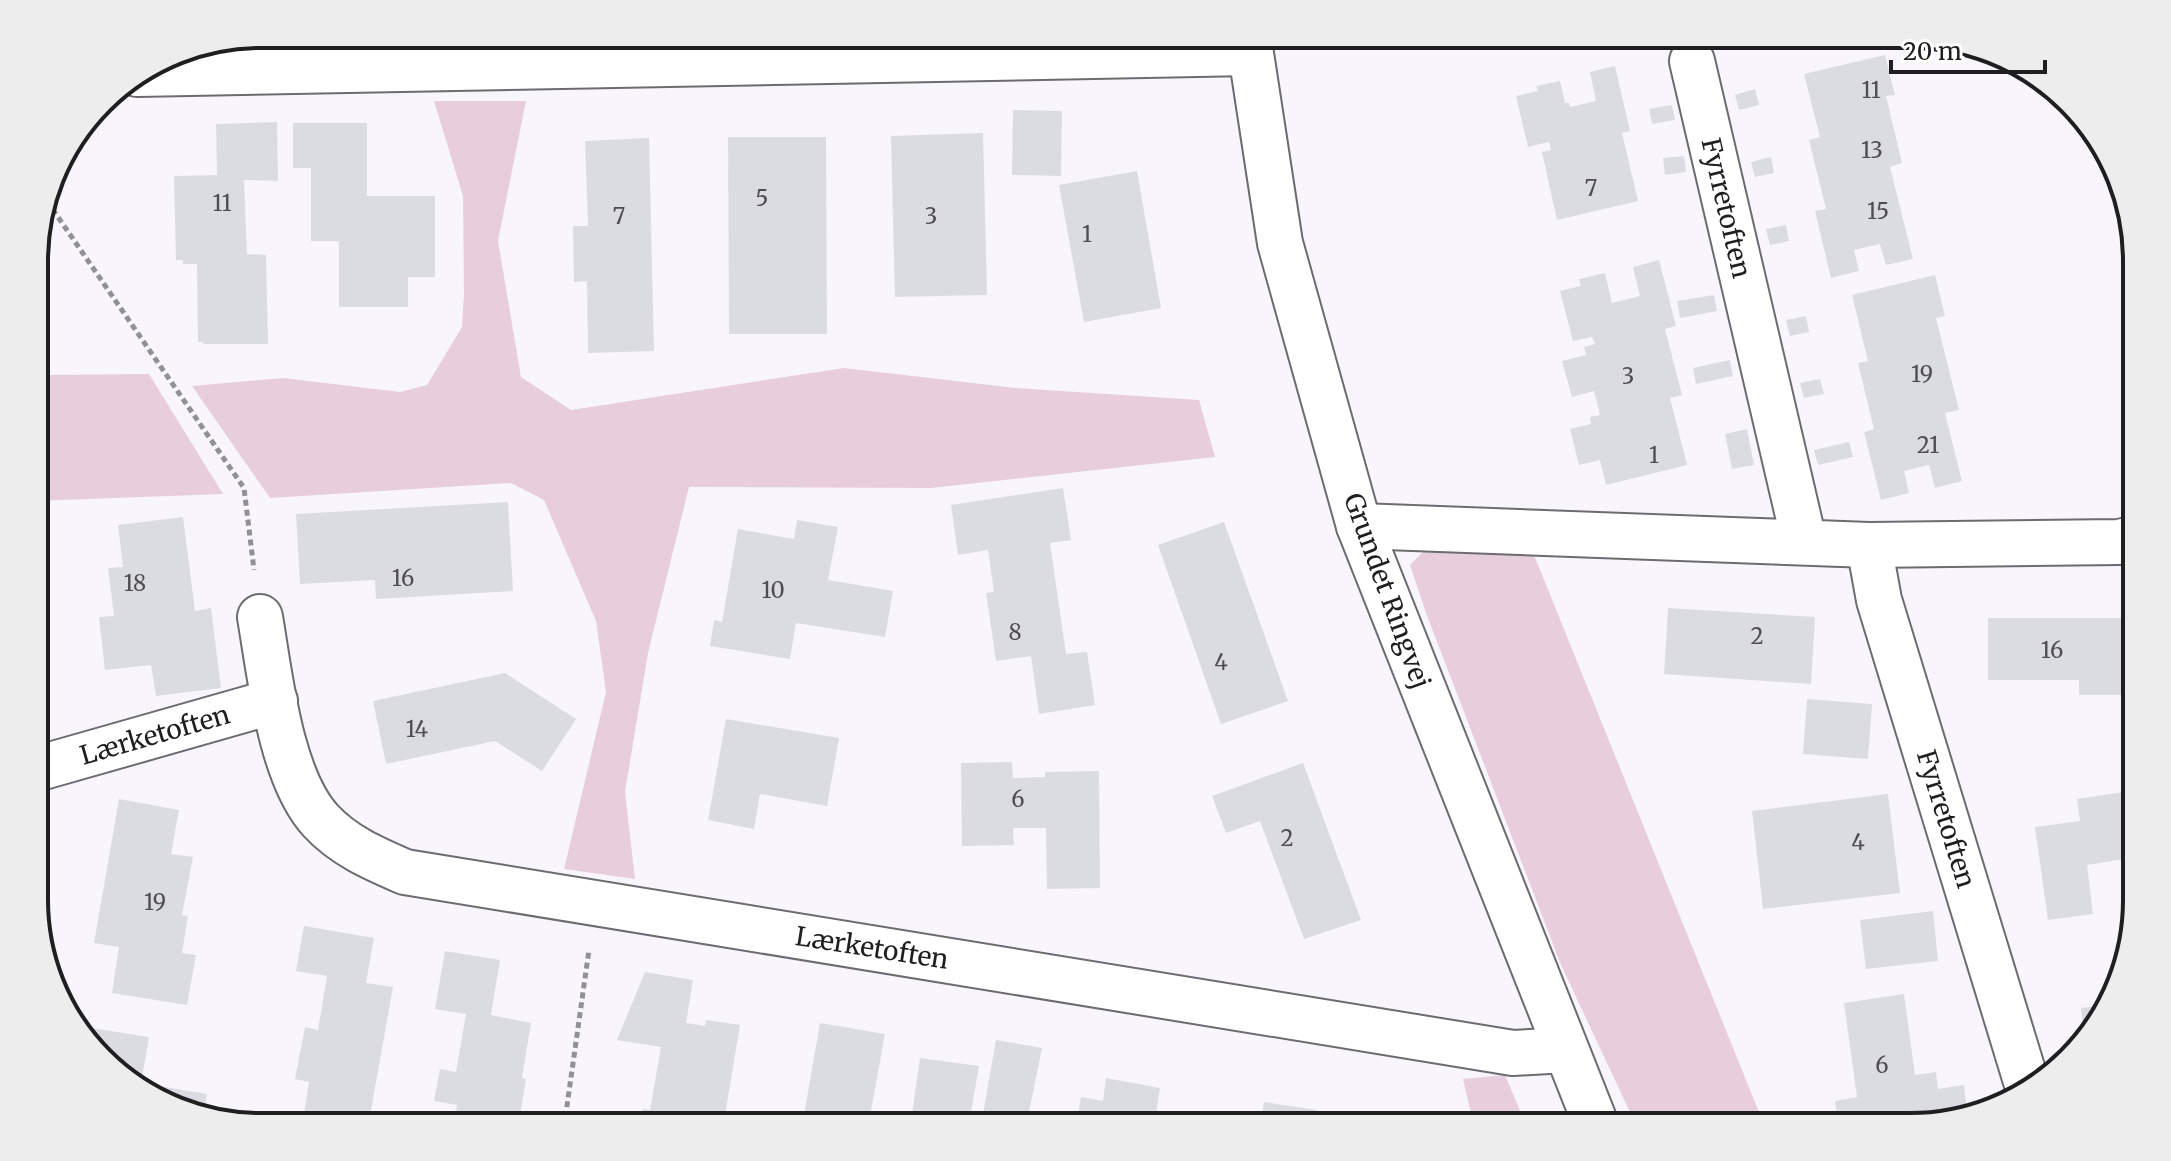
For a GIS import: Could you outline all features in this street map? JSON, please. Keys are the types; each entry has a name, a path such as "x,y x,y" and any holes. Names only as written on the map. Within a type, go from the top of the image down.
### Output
{"street":[{"path":"161,73 1101,48"},
{"name":"Grundet Ringvej","path":"1250,48 1280,243 1359,526 1591,1113"},
{"name":"Fyrretoften","path":"1692,61 1804,541"},
{"path":"1359,526 1869,545 2123,541"},
{"name":"Fyrretoften","path":"1869,545 1879,600 2025,1079"},
{"name":"Lærketoften","path":"260,617 275,701 293,775 321,821 358,851 405,872 1513,1053 1566,1050"},
{"name":"Lærketoften","path":"48,766 275,701"}],"path":[{"path":"54,211 244,488 260,617"},
{"path":"566,1113 595,903"}],"shaded area":[{"path":"434,101 526,101 498,241 521,377 571,410 844,368 1016,388 1199,400 1215,457 931,488 689,487 648,653 625,792 635,879 564,869 606,692 596,621 544,500 511,483 270,498 192,386 283,378 400,392 427,385 462,327 464,293 463,196"},
{"path":"149,374 223,494 48,501 48,375"},
{"path":"1430,545 1530,545 1759,1113 1630,1113 1561,965 1410,565"},
{"path":"1505,1075 1521,1113 1471,1113 1463,1079"}],"building":[{"path":"1885,55 1895,95 1886,96 1902,163 1890,167 1913,259 1886,265 1880,244 1854,250 1859,271 1831,278 1815,211 1826,209 1809,140 1820,137 1804,74"},
{"path":"1615,66 1630,131 1622,133 1638,201 1557,220 1542,152 1551,150 1549,142 1528,147 1516,96 1538,91 1536,86 1560,81 1565,103 1569,103 1570,107 1596,101 1590,72"},
{"path":"1755,89 1759,105 1739,110 1735,95"},
{"path":"1672,105 1675,120 1652,124 1649,109"},
{"path":"1013,110 1062,111 1061,176 1012,175"},
{"path":"277,122 278,181 244,180 247,254 266,255 268,344 203,344 198,342 197,264 183,264 183,260 176,260 174,176 217,175 216,124"},
{"path":"293,123 367,123 367,196 435,196 435,277 408,277 408,307 339,307 339,241 311,241 311,168 293,168"},
{"path":"983,133 987,295 895,297 891,136"},
{"path":"728,137 826,137 827,334 729,334"},
{"path":"649,138 654,351 588,353 587,281 574,282 573,226 588,226 585,141"},
{"path":"1684,156 1686,172 1665,175 1663,158"},
{"path":"1771,157 1774,173 1755,177 1751,162"},
{"path":"1137,171 1161,308 1084,322 1059,185"},
{"path":"1786,225 1789,241 1770,245 1766,229"},
{"path":"1659,260 1676,326 1665,329 1682,395 1670,398 1687,465 1606,485 1600,460 1579,465 1570,429 1591,424 1590,417 1600,415 1594,391 1572,397 1562,361 1586,355 1584,347 1595,344 1592,337 1573,341 1560,291 1581,286 1579,279 1605,273 1612,303 1640,296 1633,267"},
{"path":"1935,275 1945,316 1936,318 1959,410 1945,413 1962,481 1935,488 1929,465 1904,471 1909,493 1881,500 1864,432 1874,429 1858,363 1868,361 1852,295"},
{"path":"1714,295 1717,311 1680,318 1677,301"},
{"path":"1806,316 1809,332 1790,336 1786,320"},
{"path":"1730,360 1733,376 1696,384 1693,368"},
{"path":"1820,379 1824,394 1804,398 1800,383"},
{"path":"1747,429 1754,465 1732,469 1725,434"},
{"path":"1849,442 1853,457 1818,465 1814,450"},
{"path":"1063,488 1071,540 1050,543 1066,654 1087,652 1095,705 1039,714 1031,656 996,661 986,593 994,592 988,550 958,555 951,505"},
{"path":"508,502 513,591 376,599 375,580 300,584 296,514"},
{"path":"183,517 195,611 211,608 221,688 156,696 151,665 105,670 99,617 114,616 108,568 123,567 118,525"},
{"path":"797,520 838,527 828,580 893,591 885,637 796,623 790,659 710,646 714,620 722,622 738,529 794,539"},
{"path":"1224,522 1288,701 1221,724 1158,545"},
{"path":"1668,608 1815,617 1811,684 1664,674"},
{"path":"1988,618 2123,618 2123,695 2079,695 2079,680 1988,680"},
{"path":"505,673 576,719 542,771 495,741 386,764 373,701"},
{"path":"1807,699 1872,704 1868,759 1803,754"},
{"path":"726,719 839,738 827,806 760,794 754,829 708,820"},
{"path":"1012,762 1013,778 1045,777 1045,772 1099,771 1100,888 1047,889 1046,828 1013,828 1014,845 962,846 961,763"},
{"path":"1303,763 1361,920 1304,939 1260,821 1226,833 1212,796"},
{"path":"2123,792 2123,859 2087,865 2093,914 2048,920 2035,827 2080,821 2077,799"},
{"path":"1888,794 1900,893 1763,909 1752,811"},
{"path":"119,799 179,810 171,854 193,857 182,915 188,916 182,953 196,955 187,1005 112,993 119,947 94,943"},
{"path":"1933,911 1938,961 1866,969 1860,920"},
{"path":"304,926 374,938 366,983 393,987 370,1113 304,1113 309,1082 295,1079 305,1027 318,1030 327,976 296,971"},
{"path":"445,951 500,960 491,1015 531,1023 522,1078 526,1079 520,1113 456,1113 457,1105 434,1101 440,1069 456,1072 466,1014 435,1009"},
{"path":"645,972 693,980 686,1023 705,1026 706,1020 740,1025 725,1113 642,1113 643,1109 650,1110 661,1047 617,1040"},
{"path":"1904,994 1915,1075 1936,1072 1938,1089 1964,1085 1966,1105 1924,1113 1836,1113 1835,1101 1857,1097 1844,1003"},
{"path":"2094,1006 2083,1023 2081,1008"},
{"path":"820,1023 885,1034 871,1113 804,1113"},
{"path":"92,1028 149,1037 142,1076 121,1060"},
{"path":"996,1040 1042,1048 1029,1113 983,1113"},
{"path":"920,1058 979,1066 971,1113 912,1113"},
{"path":"1106,1078 1160,1088 1156,1113 1078,1113 1081,1097 1103,1101"},
{"path":"158,1086 207,1094 205,1106"},
{"path":"1264,1102 1317,1110 1317,1113 1262,1113"}]}
